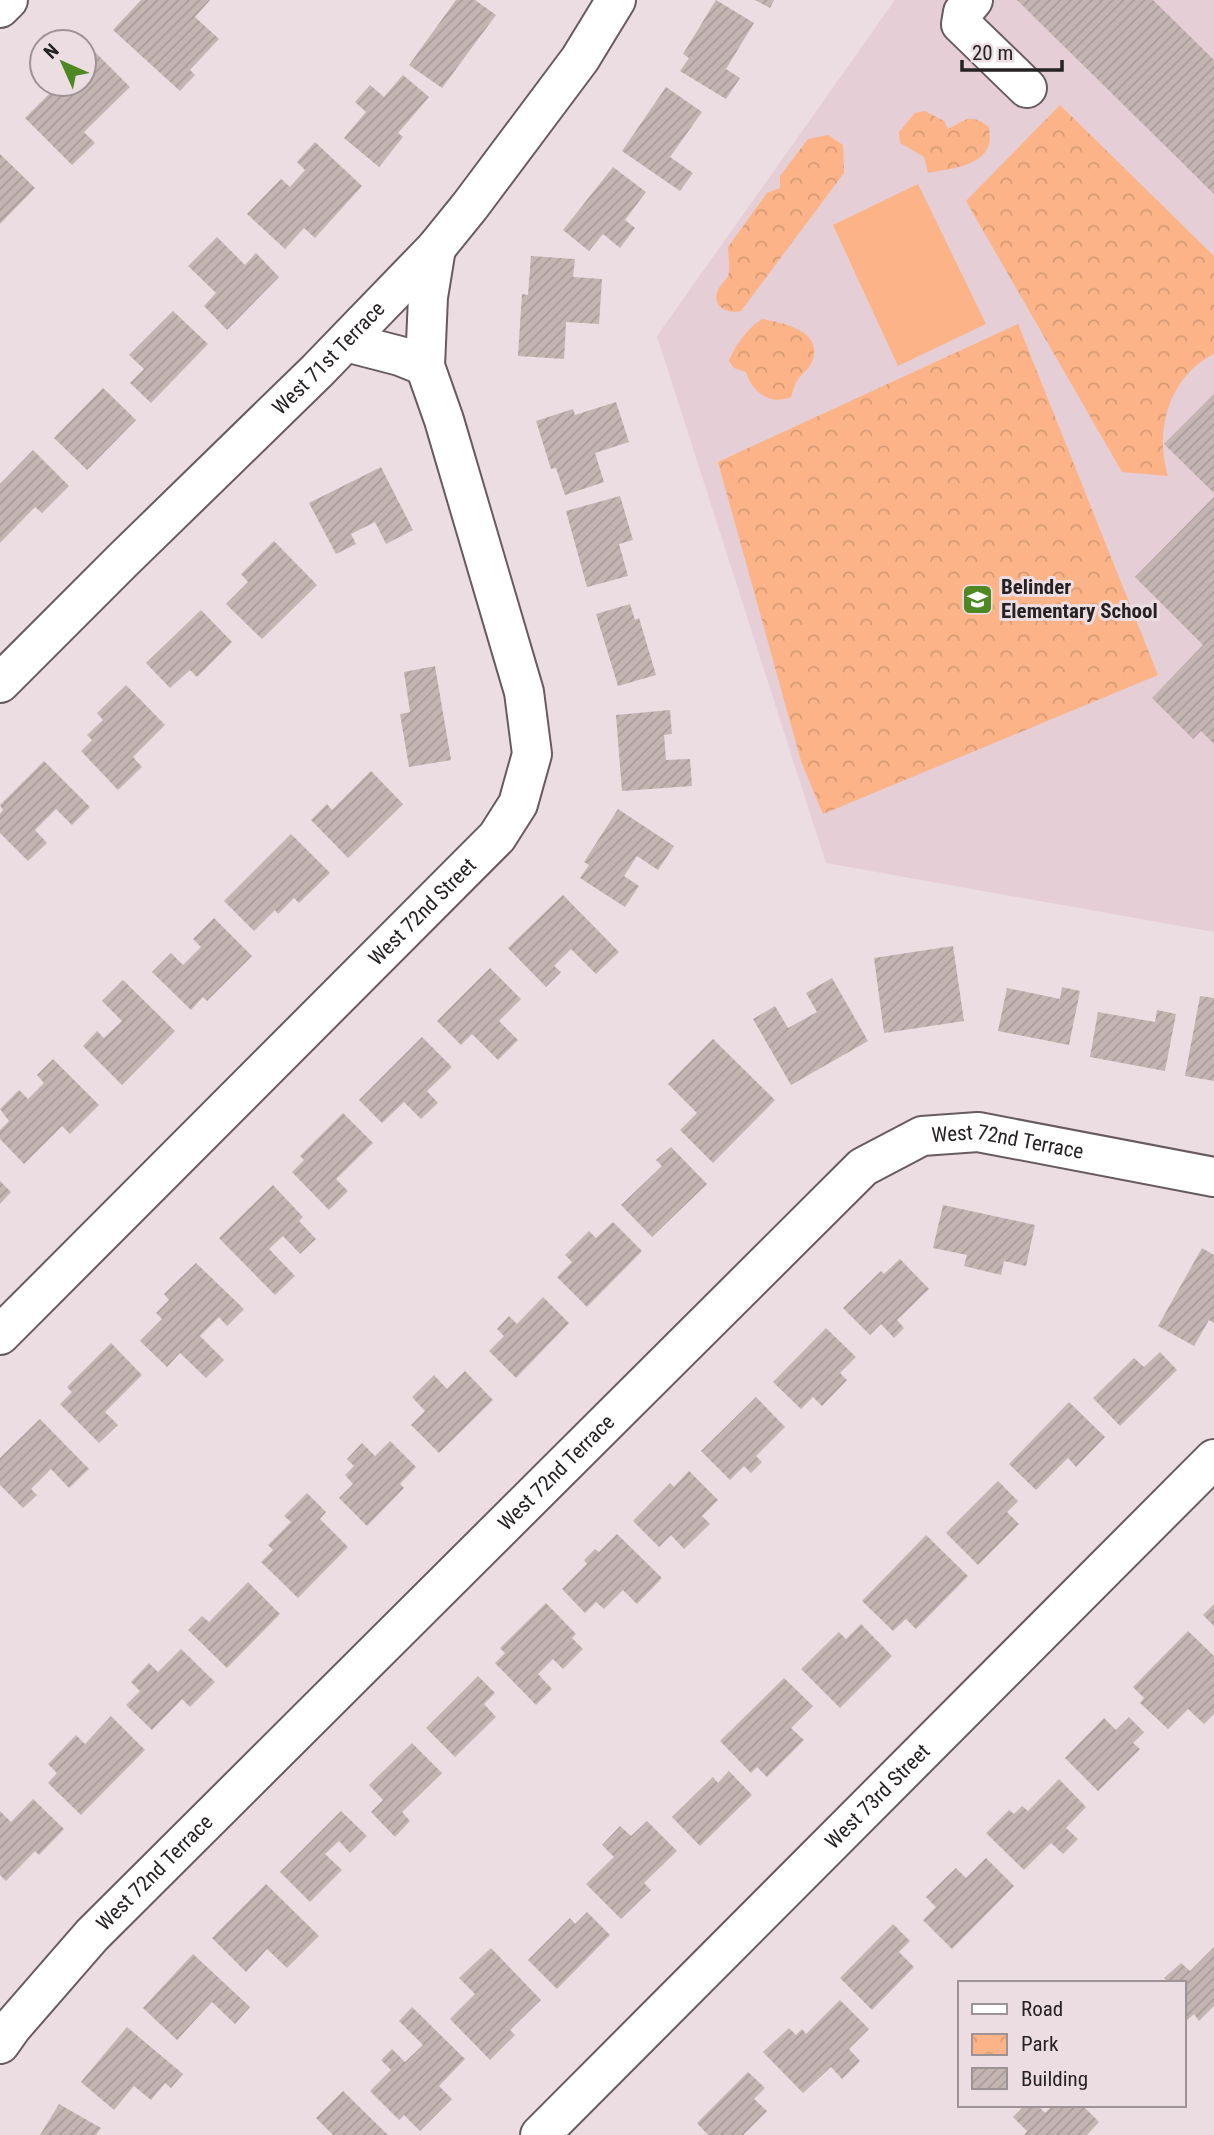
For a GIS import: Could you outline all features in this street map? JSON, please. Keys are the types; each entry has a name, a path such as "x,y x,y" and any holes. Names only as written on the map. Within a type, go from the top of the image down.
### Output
{"street":[{"path":"0,8 8,0"},
{"name":"West 71st Terrace","path":"0,683 346,342 436,248 580,59 616,0"},
{"path":"973,0 963,12 961,24 1027,88"},
{"name":"West 72nd Street","path":"0,1335 497,838 518,804 532,754 524,692 444,420 425,366 428,297 436,248"},
{"path":"346,342 400,356 425,366"},
{"name":"West 72nd Terrace","path":"0,2044 92,1935 863,1167 922,1136 978,1132 1214,1177"},
{"name":"West 73rd Street","path":"540,2135 1214,1460"}],"shaded area":[{"name":"Belinder Elementary School","path":"895,0 1214,0 1214,932 826,863 657,336"}],"green space":[{"path":"1060,105 1214,256 1214,354 1186,376 1169,406 1163,441 1168,476 1122,472 966,201"},
{"path":"925,111 944,121 948,129 968,119 977,120 989,127 990,142 985,152 980,158 963,166 928,173 924,157 900,143 899,132 915,113"},
{"path":"828,135 843,145 844,173 741,311 722,308 716,296 729,273 728,247 767,193 780,188 780,176 808,139"},
{"path":"918,184 986,324 898,366 833,225"},
{"path":"762,319 801,331 813,344 811,364 800,376 791,397 776,400 763,395 753,386 746,372 734,368 729,361 742,337"},
{"path":"1018,324 1158,675 823,814 801,761 718,462"}],"building":[{"path":"141,0 210,0 195,17 219,39 190,70 195,75 180,91 113,30"},
{"path":"456,0 475,0 496,15 442,88 409,65"},
{"path":"716,0 754,23 726,69 740,78 726,99 680,71 689,58 683,54"},
{"path":"755,0 774,0 770,8"},
{"path":"1017,0 1153,0 1214,60 1214,194"},
{"path":"98,55 130,87 84,132 95,143 72,165 25,118 45,98 98,98"},
{"path":"403,75 429,97 398,133 403,137 379,167 344,138 366,112 355,102 370,85 384,97"},
{"path":"666,87 702,112 670,157 693,173 680,191 622,151"},
{"path":"315,142 362,186 315,238 304,228 285,249 247,214 281,179 290,187 305,170 297,162"},
{"path":"0,154 35,188 0,224"},
{"path":"613,167 646,192 625,220 635,228 620,248 603,234 589,251 563,230"},
{"path":"217,237 245,265 256,253 279,277 227,330 204,306 216,293 188,266"},
{"path":"531,256 575,259 573,277 602,279 599,324 566,322 564,359 518,356 522,294 528,295"},
{"path":"173,311 208,344 151,403 130,383 144,369 129,355"},
{"path":"103,388 136,420 87,470 54,438"},
{"path":"1214,394 1214,493 1164,444"},
{"path":"616,402 629,442 595,453 604,482 565,495 556,468 551,469 536,421 573,409 575,415"},
{"path":"33,450 69,486 42,513 35,507 0,543 0,484"},
{"path":"381,467 413,530 386,544 375,522 351,534 356,544 336,554 309,503"},
{"path":"620,496 633,540 619,544 628,576 587,587 566,511"},
{"name":"Belinder Elementary School","path":"1214,497 1214,744 1201,731 1193,739 1152,698 1203,645 1135,577"},
{"path":"274,541 317,585 262,639 226,604 248,582 241,574"},
{"path":"630,604 635,620 639,618 656,675 618,686 596,614"},
{"path":"201,610 232,642 197,677 190,670 170,688 146,663"},
{"path":"435,666 451,760 409,767 400,714 410,712 404,672"},
{"path":"126,685 165,725 133,757 142,767 118,790 81,751 92,740 87,735 103,720 97,713"},
{"path":"670,710 672,734 664,735 666,760 690,759 692,786 622,791 616,715"},
{"path":"44,761 90,807 72,825 56,809 35,830 47,843 28,861 0,833 0,814 3,810 0,805"},
{"path":"371,771 403,804 348,858 311,820 327,804 332,810"},
{"path":"618,809 674,846 658,870 637,856 624,876 639,886 625,907 580,878 589,865 584,862"},
{"path":"291,834 330,873 299,903 294,898 278,914 275,910 254,931 224,901"},
{"path":"563,895 619,952 596,974 571,949 554,966 561,972 546,987 508,948"},
{"path":"214,918 252,956 207,1001 203,997 191,1010 152,972 171,953 183,965 201,947 193,939"},
{"path":"953,946 964,1021 884,1033 874,958"},
{"path":"490,968 521,999 499,1021 518,1040 498,1060 472,1034 461,1045 437,1021"},
{"path":"832,978 868,1041 791,1085 753,1019 775,1006 788,1028 817,1012 806,993"},
{"path":"123,980 175,1031 122,1085 83,1046 97,1031 104,1038 122,1021 102,1001"},
{"path":"1062,987 1080,991 1069,1045 998,1031 1007,988 1060,999"},
{"path":"1200,996 1214,998 1214,1081 1185,1076"},
{"path":"1157,1010 1176,1014 1165,1071 1090,1057 1098,1012 1155,1022"},
{"path":"422,1037 452,1067 427,1091 438,1103 421,1119 404,1102 382,1123 359,1100"},
{"path":"713,1039 775,1100 713,1163 680,1130 697,1113 668,1084"},
{"path":"53,1059 99,1105 70,1134 62,1126 24,1164 0,1139 0,1130 9,1121 0,1109 19,1090 28,1099 44,1083 37,1075"},
{"path":"343,1113 373,1143 336,1179 348,1191 329,1210 292,1172 304,1160 300,1156"},
{"path":"671,1147 707,1184 652,1237 621,1205 662,1166 656,1160"},
{"path":"0,1181 11,1192 0,1204"},
{"path":"273,1185 303,1217 299,1221 316,1239 300,1254 283,1236 269,1249 295,1276 275,1295 219,1238"},
{"path":"943,1205 1035,1225 1026,1266 1004,1261 1001,1275 964,1266 967,1255 933,1248"},
{"path":"613,1222 642,1251 587,1307 557,1277 572,1262 565,1255 589,1231 596,1238"},
{"path":"1202,1248 1214,1255 1214,1323 1209,1320 1194,1346 1158,1326"},
{"path":"900,1259 929,1289 897,1320 904,1328 894,1338 881,1324 870,1335 843,1308 881,1271 884,1274"},
{"path":"196,1263 244,1309 227,1326 219,1317 200,1336 224,1360 206,1378 180,1353 167,1367 140,1341 162,1319 156,1313 169,1300 164,1294"},
{"path":"543,1297 569,1323 516,1378 489,1351 504,1336 497,1329 509,1316 517,1324"},
{"path":"826,1328 856,1357 840,1373 847,1380 822,1406 813,1397 801,1409 773,1382"},
{"path":"111,1343 142,1375 105,1412 118,1425 99,1443 60,1404 72,1392 67,1387"},
{"path":"1160,1352 1177,1370 1120,1426 1093,1398 1134,1358 1144,1367"},
{"path":"465,1371 493,1400 439,1453 411,1425 425,1411 412,1397 434,1375 447,1389"},
{"path":"756,1397 785,1427 756,1456 762,1462 751,1473 744,1466 730,1480 701,1451"},
{"path":"1069,1402 1105,1437 1076,1467 1068,1458 1036,1490 1009,1464"},
{"path":"40,1419 89,1469 69,1488 51,1469 31,1489 37,1495 23,1508 0,1485 0,1458"},
{"path":"390,1441 416,1467 400,1484 404,1488 367,1526 339,1498 353,1484 345,1475 354,1466 347,1459 362,1443 375,1456"},
{"path":"689,1471 718,1500 702,1516 710,1524 684,1549 671,1535 659,1547 633,1521 670,1483 674,1487"},
{"path":"998,1481 1018,1501 1007,1512 1019,1524 978,1565 946,1533"},
{"path":"307,1493 326,1512 320,1519 348,1547 298,1598 261,1562 273,1550 268,1545 291,1522 284,1516"},
{"path":"617,1534 662,1578 637,1604 623,1590 604,1609 596,1602 585,1613 562,1589 587,1564 584,1560 595,1549 599,1552"},
{"path":"926,1535 968,1576 916,1629 906,1619 893,1631 862,1601"},
{"path":"248,1582 280,1614 227,1668 188,1630 202,1616 209,1622"},
{"path":"546,1603 576,1634 572,1638 583,1649 563,1669 553,1659 538,1674 552,1689 536,1705 495,1663 505,1653 500,1648"},
{"path":"1214,1604 1214,1626 1203,1615"},
{"path":"861,1624 892,1656 840,1708 801,1669 839,1632 846,1639"},
{"path":"1188,1631 1214,1656 1214,1714 1204,1724 1188,1709 1168,1729 1140,1703 1144,1698 1133,1687"},
{"path":"181,1649 215,1682 190,1707 182,1699 152,1730 126,1705 140,1691 131,1682 149,1663 158,1672"},
{"path":"478,1676 495,1693 484,1704 496,1717 455,1757 426,1728"},
{"path":"784,1678 813,1706 791,1728 804,1740 767,1777 757,1767 751,1773 720,1741"},
{"path":"111,1716 145,1750 81,1815 48,1783 57,1773 48,1764 76,1735 85,1744"},
{"path":"1129,1717 1144,1732 1133,1743 1140,1749 1098,1791 1065,1758 1104,1718 1116,1730"},
{"path":"412,1743 442,1773 402,1812 410,1821 395,1837 371,1812 383,1800 369,1785"},
{"path":"729,1771 752,1795 700,1846 672,1817 713,1777 718,1783"},
{"path":"1059,1779 1086,1807 1066,1828 1078,1839 1063,1854 1051,1843 1024,1870 986,1833 1009,1810 1014,1814 1022,1806 1028,1811"},
{"path":"33,1799 64,1829 39,1855 35,1851 6,1881 0,1875 0,1811 11,1822"},
{"path":"341,1811 367,1836 350,1853 339,1841 325,1854 342,1870 310,1902 280,1872"},
{"path":"647,1821 677,1851 644,1883 651,1890 621,1919 586,1884 614,1857 602,1845 620,1826 631,1836"},
{"path":"986,1858 1014,1886 952,1949 923,1920 936,1907 926,1897 956,1868 966,1878"},
{"path":"266,1884 319,1936 287,1968 267,1949 246,1972 212,1938"},
{"path":"587,1912 610,1935 557,1989 528,1960 570,1918 575,1924"},
{"path":"893,1924 910,1941 899,1952 914,1967 872,2010 840,1978"},
{"path":"1214,1947 1214,2006 1199,2021 1194,2014 1186,2021 1186,1981 1167,1981 1164,1978 1181,1963 1190,1971"},
{"path":"491,1948 541,2000 510,2030 515,2035 490,2060 450,2019 475,1994 459,1978"},
{"path":"193,1954 250,2007 235,2024 212,2002 177,2040 143,2008"},
{"path":"840,2000 869,2029 849,2049 860,2061 842,2079 831,2067 803,2093 763,2052 789,2028 796,2035 802,2029 806,2034"},
{"path":"412,2007 465,2059 439,2086 452,2099 420,2131 404,2115 399,2120 370,2091 391,2070 381,2060 392,2049 405,2062 423,2045 399,2021"},
{"path":"127,2027 183,2074 171,2088 165,2083 151,2100 134,2086 114,2110 81,2082"},
{"path":"748,2072 765,2088 754,2099 767,2111 743,2135 708,2135 697,2123"},
{"path":"343,2091 388,2135 333,2135 316,2118"},
{"path":"59,2104 101,2128 96,2135 40,2135"},
{"path":"1023,2107 1039,2107 1045,2113 1051,2107 1084,2107 1099,2122 1087,2135 1024,2135 1027,2131 1013,2117"}],"place":[{"name":"Belinder Elementary School","path":"978,599"}]}
